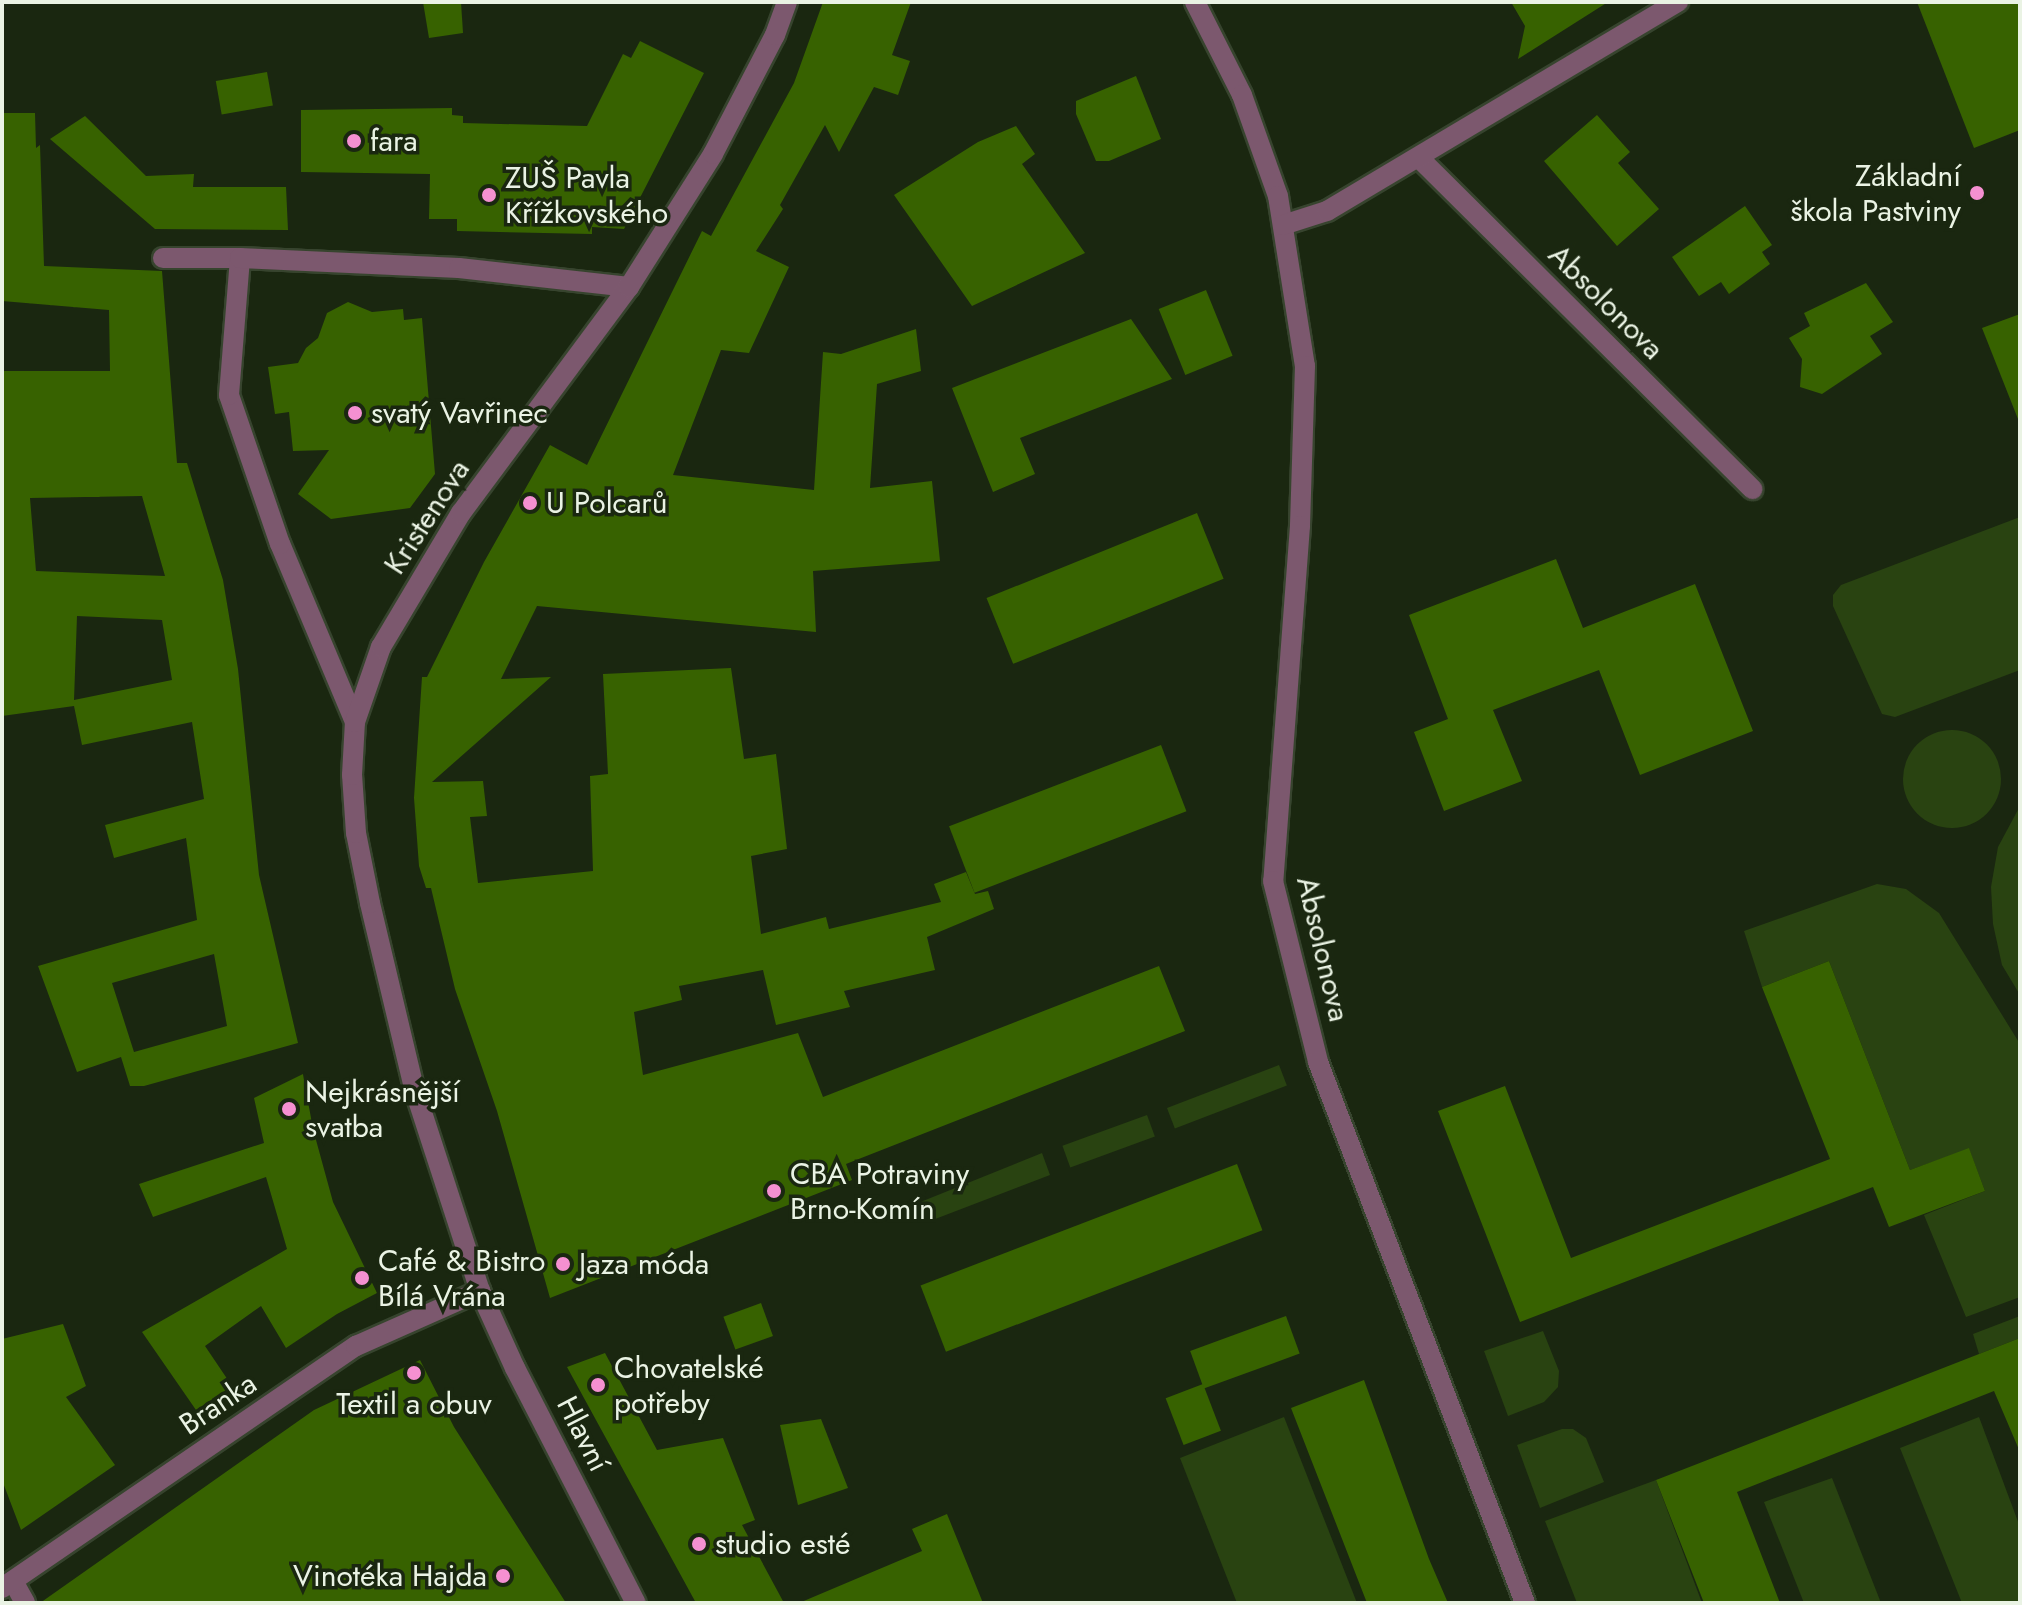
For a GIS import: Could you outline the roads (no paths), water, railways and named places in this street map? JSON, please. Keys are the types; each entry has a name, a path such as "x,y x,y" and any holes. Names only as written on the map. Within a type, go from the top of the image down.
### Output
{"street":[{"name":"Kristenova","path":"480,1291 414,1088 370,903 354,804 355,722 381,647 461,513 629,287 713,154 775,35 787,2"},
{"name":"Absolonova","path":"1195,2 1242,95 1278,196 1305,366 1300,526 1273,881 1318,1062 1525,1603"},
{"path":"1283,225 1327,211 1678,2"},
{"name":"Absolonova","path":"1419,158 1752,489"},
{"path":"163,258 240,258 459,268 629,287"},
{"name":"Kristenova","path":"240,258 229,395 280,544 355,722"},
{"name":"Branka","path":"8,1584 356,1346 480,1291"},
{"name":"Hlavní","path":"480,1291 515,1368 636,1603"},
{"path":"8,1584 25,1603"}],"place":[{"name":"fara","path":"354,141"},
{"name":"Základní škola Pastviny","path":"1977,193"},
{"name":"ZUŠ Pavla Křížkovského","path":"489,195"},
{"name":"svatý Vavřinec","path":"355,413"},
{"name":"U Polcarů","path":"530,503"},
{"name":"Nejkrásnější svatba","path":"289,1109"},
{"name":"CBA Potraviny Brno-Komín","path":"774,1191"},
{"name":"Jaza móda","path":"563,1264"},
{"name":"Café & Bistro Bílá Vrána","path":"362,1278"},
{"name":"Textil a obuv","path":"414,1373"},
{"name":"Chovatelské potřeby","path":"598,1385"},
{"name":"studio esté","path":"699,1544"},
{"name":"Vinotéka Hajda","path":"503,1576"}]}
